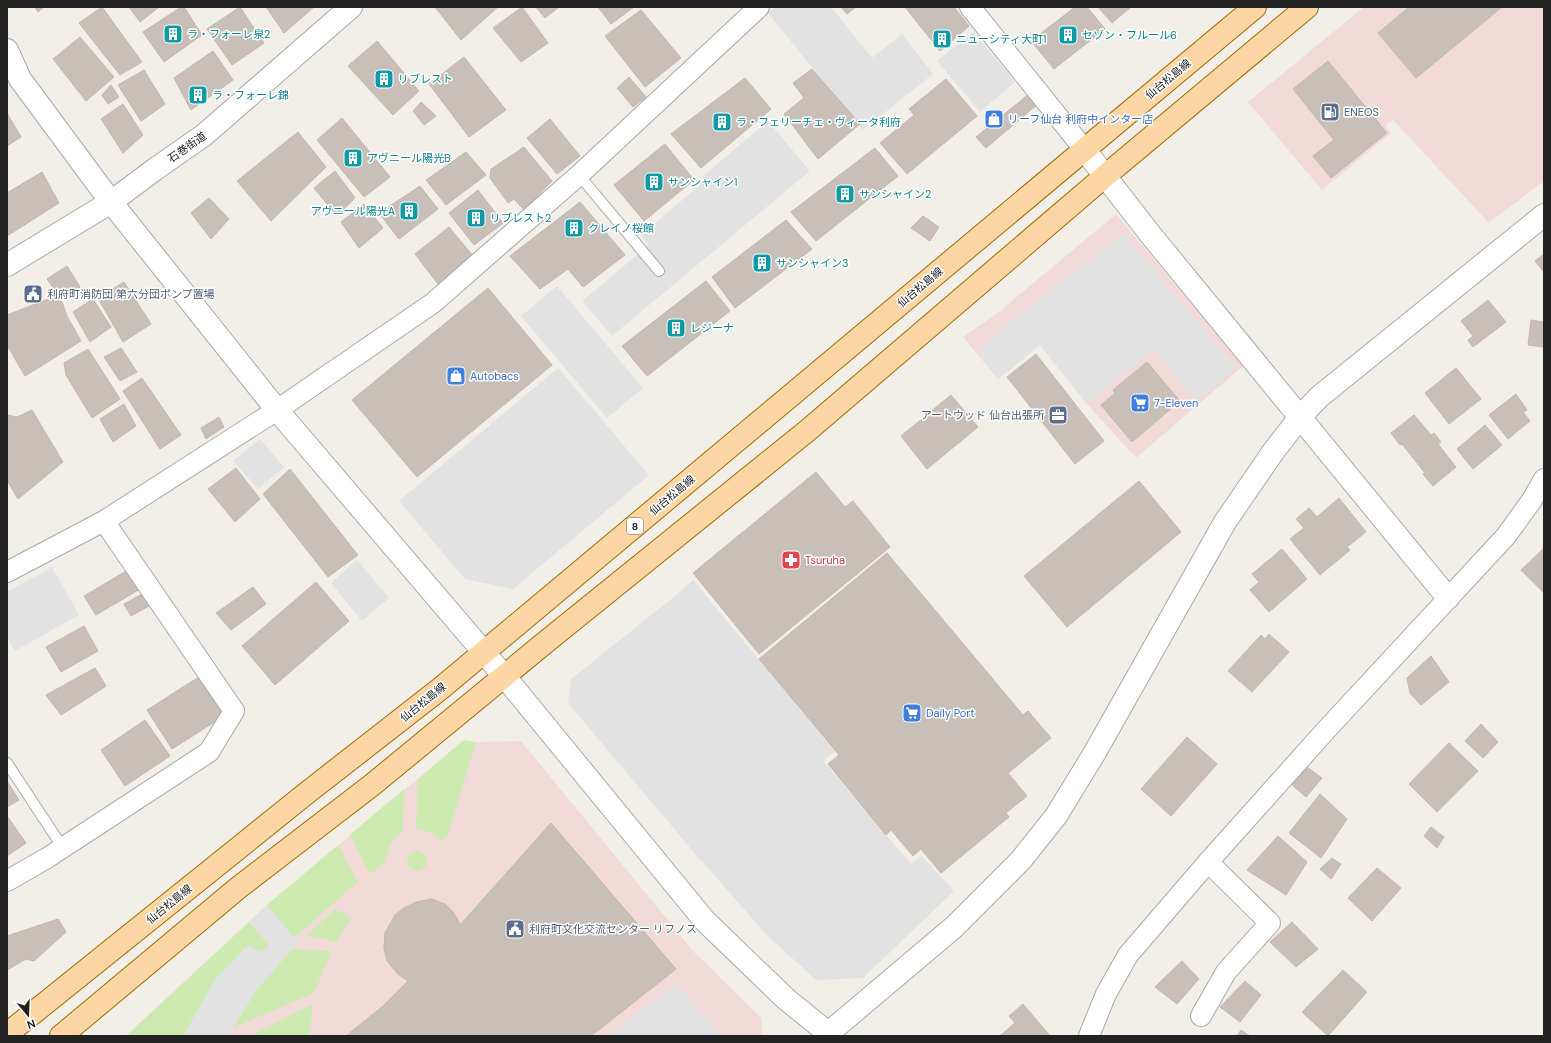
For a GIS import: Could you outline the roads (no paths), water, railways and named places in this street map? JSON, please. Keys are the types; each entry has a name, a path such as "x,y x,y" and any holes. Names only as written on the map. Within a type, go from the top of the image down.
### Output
{"main road":[{"name":"仙台松島線","path":"7,1034 308,792 440,689 483,651 547,601 1084,148 1255,7"},
{"path":"61,1036 238,888 372,785 505,677 560,630 807,431 1105,176 1307,7"}],"street":[{"name":"石巻街道","path":"7,265 111,202 204,135 351,7"},
{"path":"7,572 104,521 278,410 433,303 579,175 759,7"},
{"path":"970,7 1105,176 1448,598"},
{"path":"7,50 20,80 111,202 278,410 505,677 705,921 786,999 829,1035 954,927 1021,860 1056,816 1094,754 1225,522 1273,452 1300,417 1319,397 1544,215"},
{"path":"1089,1036 1106,994 1128,955 1208,862 1327,729 1506,536 1532,500 1544,479"},
{"path":"7,882 63,848 209,752 234,711 104,521"},
{"path":"1201,1016 1226,972 1270,923 1208,862"}],"lane":[{"path":"579,175 659,271"},
{"path":"7,763 63,848"}],"place":[{"name":"ラ・フォーレ泉2","path":"173,34"},
{"name":"セゾン・フルール6","path":"1068,35"},
{"name":"ニューシティ大町1","path":"942,39"},
{"name":"リブレスト","path":"384,79"},
{"name":"ラ・フォーレ錦","path":"198,95"},
{"name":"ENEOS","path":"1330,112"},
{"name":"リーフ仙台 利府中インター店","path":"994,119"},
{"name":"ラ・フェリーチェ・ヴィータ利府","path":"722,122"},
{"name":"アヴニール陽光B","path":"353,158"},
{"name":"サンシャイン1","path":"654,182"},
{"name":"サンシャイン2","path":"845,194"},
{"name":"アヴニール陽光A","path":"409,211"},
{"name":"リブレスト2","path":"476,218"},
{"name":"クレイノ桜館","path":"574,228"},
{"name":"サンシャイン3","path":"762,263"},
{"name":"利府町消防団 第六分団ポンプ置場","path":"33,294"},
{"name":"レジーナ","path":"676,328"},
{"name":"Autobacs","path":"456,376"},
{"name":"7-Eleven","path":"1140,403"},
{"name":"アートウッド 仙台出張所","path":"1058,415"},
{"name":"Tsuruha","path":"791,560"},
{"name":"Daily Port","path":"912,713"},
{"name":"利府町文化交流センター リフノス","path":"515,929"}]}
